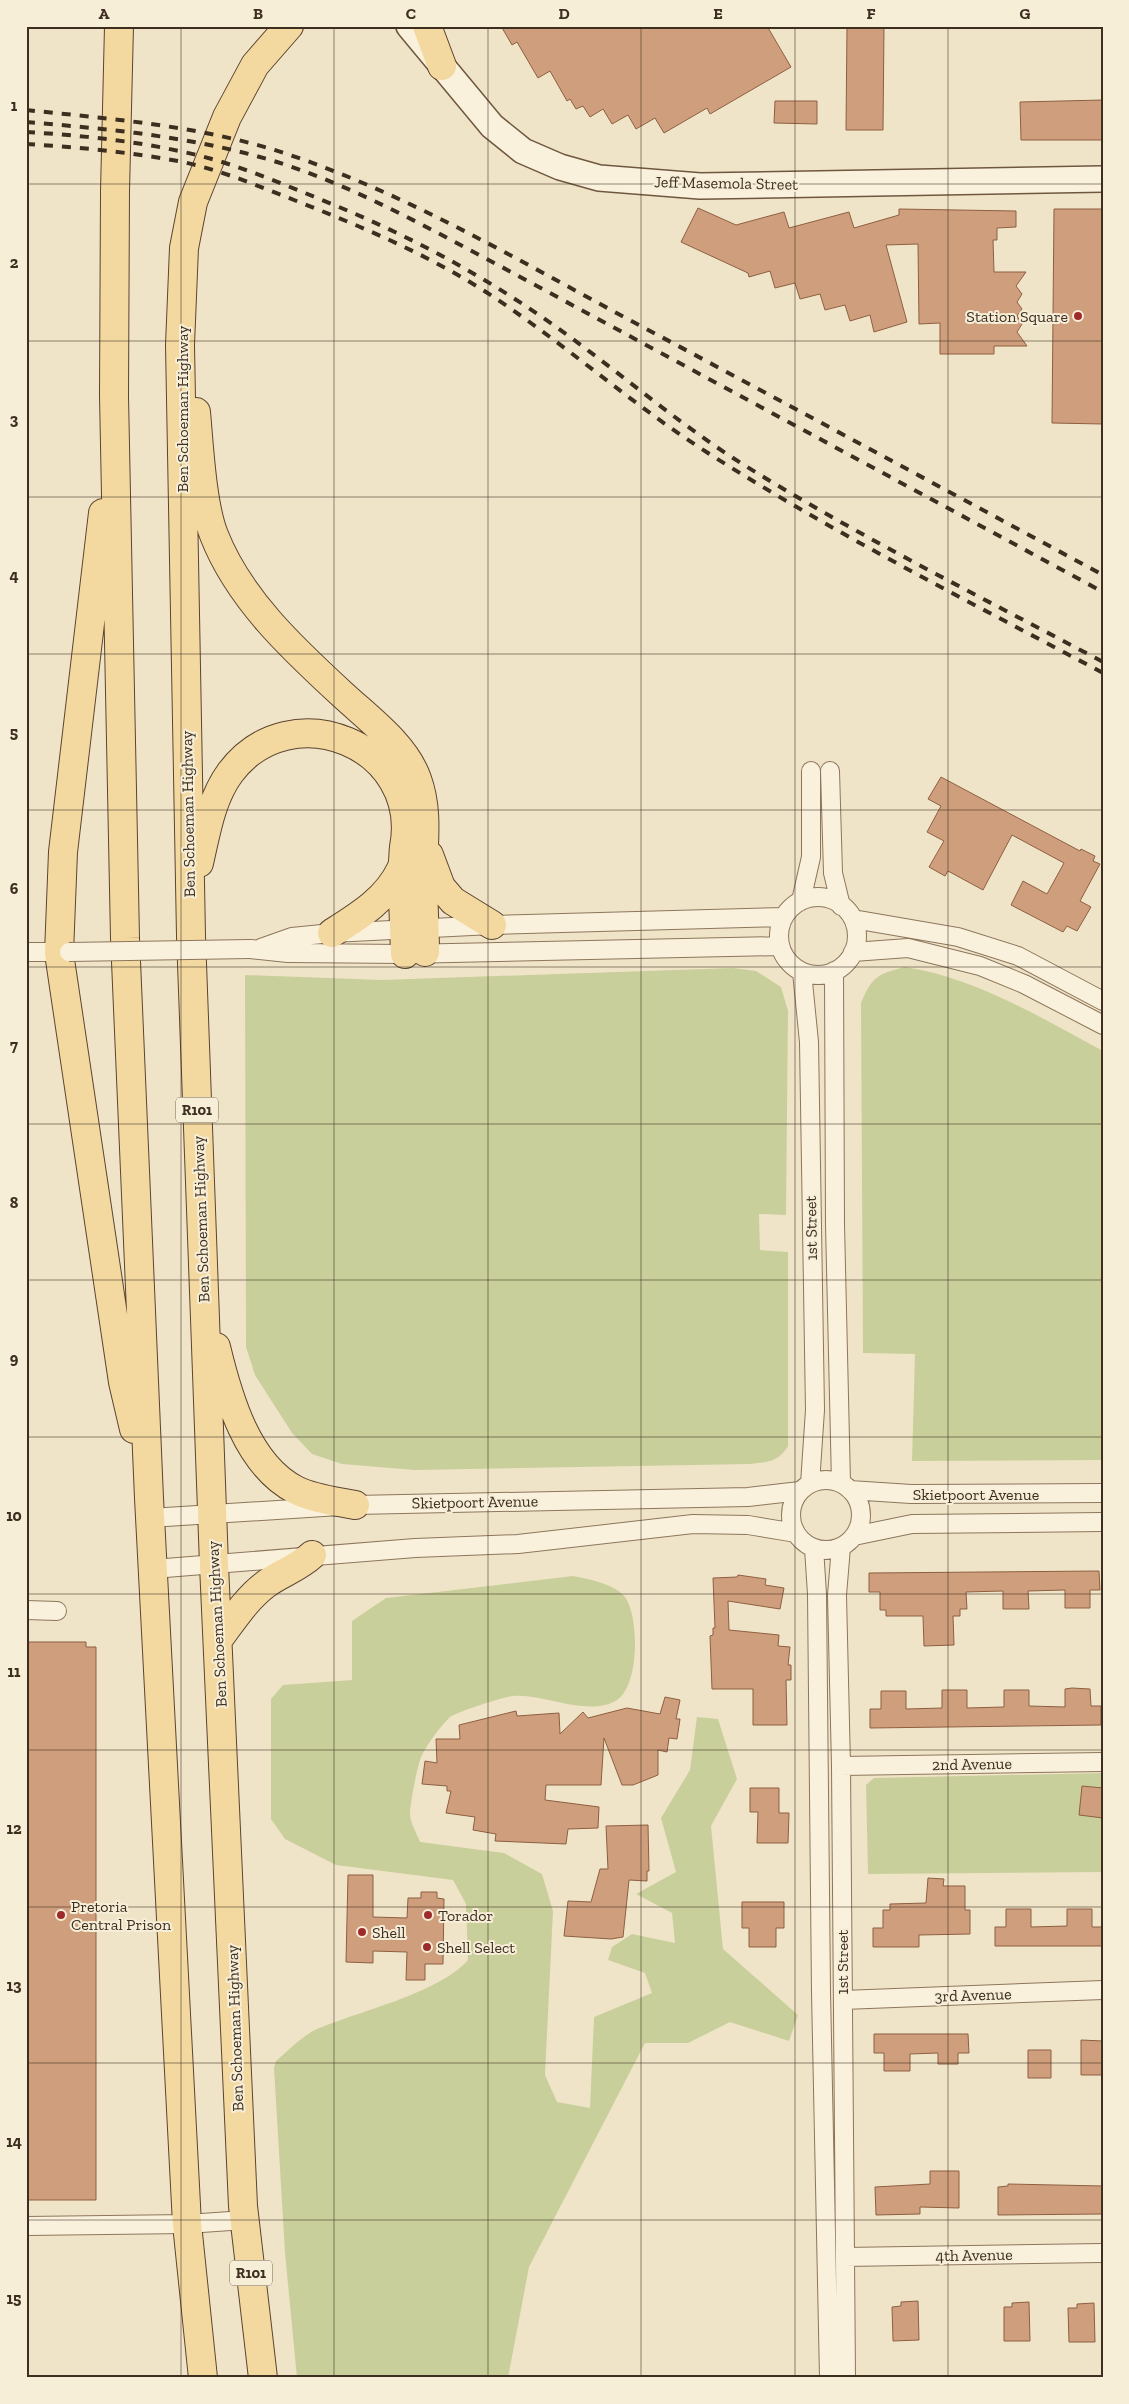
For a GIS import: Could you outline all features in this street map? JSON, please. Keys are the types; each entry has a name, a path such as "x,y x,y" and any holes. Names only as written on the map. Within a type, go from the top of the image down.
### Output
{"main road":[{"path":"119,26 114,191 115,430 126,938 150,1508 186,2224 202,2378"},
{"name":"Ben Schoeman Highway","path":"262,2378 245,2220 214,1565 191,936 180,346 184,248 194,202 227,117 255,65 289,26"},
{"name":"Jeff Masemola Street","path":"409,26 492,126 523,152 560,167 599,178 700,186 1103,179"},
{"path":"427,26 442,66"},
{"path":"184,248 197,422 206,498 213,534 232,574 252,603 318,672 384,734 405,757 417,779 426,816 423,874 414,941"},
{"path":"115,430 103,509 63,852 64,952 73,1035 123,1382 150,1508"},
{"path":"191,936 197,871 213,808 230,774 250,752 283,736 316,733 349,740 374,757 396,785 406,808 407,832 401,891 414,941"},
{"path":"425,845 441,887 453,901 492,925"},
{"path":"332,933 369,910 384,895 402,868"},
{"path":"204,1297 222,1370 241,1424 259,1460 280,1481 296,1490 355,1505"},
{"path":"218,1640 256,1593 282,1573 301,1565 312,1556"}],"street":[{"path":"801,901 812,857 810,771"},
{"path":"830,771 832,864 847,912 857,935 853,952 846,964 834,972 812,975 802,972 788,961 780,946 779,931 784,917 801,901 825,898 847,912 958,937 1018,956 1103,1001"},
{"path":"26,952 254,949 280,953 414,941 492,925 784,917"},
{"path":"254,949 292,937 332,933 414,941 780,946"},
{"path":"853,952 908,948 980,966 1024,984 1103,1025"},
{"name":"1st Street","path":"802,972 809,1042 815,1410 805,1487"},
{"name":"1st Street","path":"834,972 836,1333 845,1486"},
{"path":"830,1480 845,1486 857,1498 861,1517 854,1536 840,1547 823,1550 814,1548 803,1542 796,1533 791,1511 794,1500 805,1487 830,1480"},
{"name":"Skietpoort Avenue","path":"845,1486 910,1494 1103,1494"},
{"name":"Skietpoort Avenue","path":"150,1508 213,1515 355,1505 748,1497 805,1487"},
{"name":"Skietpoort Avenue","path":"854,1536 912,1524 1103,1522"},
{"path":"153,1569 416,1548 518,1544 693,1524 748,1525 796,1533"},
{"name":"1st Street","path":"840,1547 837,1595 841,1766 846,2378"},
{"name":"1st Street","path":"814,1548 829,2378"},
{"path":"26,1610 57,1611"},
{"name":"2nd Avenue","path":"841,1766 1103,1762"},
{"name":"3rd Avenue","path":"843,2000 1103,1990"},
{"path":"26,2226 186,2224 245,2220"},
{"name":"4th Avenue","path":"845,2256 1103,2253"}],"green space":[{"path":"905,967 931,972 982,989 1031,1012 1103,1051 1103,1460 912,1461 915,1354 863,1353 861,1003 872,982 888,972"},
{"path":"733,968 756,971 781,987 788,1011 786,1215 759,1214 760,1250 788,1252 788,1446 781,1455 763,1463 750,1464 415,1470 342,1464 312,1454 292,1433 255,1375 246,1347 245,975 382,980"},
{"path":"573,1576 601,1583 621,1592 630,1606 635,1634 635,1650 630,1680 625,1692 617,1700 606,1705 593,1707 525,1696 513,1696 453,1715 434,1735 420,1759 416,1774 410,1817 420,1842 504,1853 542,1874 553,1911 545,2075 557,2102 590,2108 594,2017 652,1993 645,1973 608,1960 612,1947 632,1934 675,1943 672,1913 636,1894 676,1872 661,1818 690,1770 697,1717 718,1719 737,1779 711,1826 723,1949 798,2015 789,2041 730,2022 688,2043 645,2043 529,2267 508,2378 297,2378 285,2253 274,2068 276,2061 300,2040 315,2030 418,1992 455,1972 468,1960 466,1904 453,1880 336,1865 285,1839 271,1819 271,1699 283,1685 352,1680 352,1621 386,1598"},
{"path":"1103,1773 1103,1872 868,1874 866,1785 874,1778"}],"building":[{"path":"501,26 767,26 791,67 710,114 707,108 664,133 655,118 636,129 628,115 612,124 603,109 590,117 583,106 576,109 570,99 567,101 550,71 538,78 517,42 512,45"},
{"path":"847,26 884,26 883,130 846,130"},
{"path":"1103,100 1103,140 1021,140 1020,102"},
{"path":"775,101 817,101 817,124 774,123"},
{"path":"698,208 736,225 784,212 789,228 849,212 854,228 899,215 899,209 1016,211 1016,227 997,228 997,240 993,240 994,272 1026,272 1016,286 1022,294 1017,302 1022,309 1017,316 1022,324 1017,332 1027,346 994,346 994,354 940,354 940,323 919,324 918,244 886,245 907,322 874,332 870,315 850,321 845,305 825,310 820,294 800,299 795,283 775,288 770,271 749,277 748,273 681,242"},
{"name":"Station Square","path":"1054,209 1103,209 1103,424 1052,423"},
{"path":"941,777 1080,851 1081,849 1095,856 1093,861 1100,864 1080,901 1091,907 1077,931 1067,926 1063,932 1011,905 1023,881 1047,894 1064,863 1012,835 983,890 948,871 945,876 929,867 944,841 927,832 941,806 928,799"},
{"path":"1099,1571 1100,1590 1090,1590 1090,1608 1065,1608 1065,1590 1028,1591 1029,1609 1003,1609 1003,1591 966,1592 967,1609 960,1609 960,1616 953,1616 954,1645 924,1646 923,1616 886,1616 886,1610 880,1610 880,1592 869,1592 869,1573"},
{"path":"738,1575 766,1579 765,1585 784,1588 780,1609 728,1601 729,1630 779,1635 778,1646 790,1647 788,1665 791,1665 791,1680 786,1680 787,1725 753,1725 753,1689 712,1689 710,1636 713,1635 713,1628 715,1628 713,1578 737,1577"},
{"name":"Pretoria Central Prison","path":"26,1642 86,1642 86,1647 96,1647 96,2200 26,2200"},
{"path":"1065,1689 1090,1689 1091,1706 1101,1706 1101,1725 870,1728 870,1709 881,1709 881,1691 906,1691 906,1709 942,1708 942,1690 967,1690 967,1708 1004,1707 1004,1690 1029,1690 1029,1706 1065,1707"},
{"path":"665,1697 680,1700 676,1719 680,1719 677,1739 669,1738 667,1752 658,1750 658,1775 633,1785 622,1785 604,1738 601,1785 546,1785 545,1800 599,1807 598,1828 568,1829 566,1844 495,1841 496,1834 473,1830 475,1817 446,1813 451,1791 447,1791 447,1786 422,1784 425,1761 437,1763 436,1739 460,1739 459,1725 516,1711 517,1716 559,1713 560,1734 583,1712 588,1718 627,1708 660,1714"},
{"path":"1082,1786 1103,1788 1103,1818 1079,1815"},
{"path":"750,1788 779,1788 779,1813 789,1813 788,1843 757,1843 758,1812 750,1812"},
{"path":"648,1825 649,1871 647,1871 647,1881 629,1880 623,1937 611,1939 564,1936 568,1901 591,1902 600,1869 608,1869 606,1826"},
{"path":"348,1875 373,1875 373,1917 407,1918 408,1898 421,1898 421,1892 437,1892 437,1898 444,1899 443,1964 425,1964 425,1980 406,1980 407,1952 373,1951 373,1963 346,1962"},
{"path":"928,1878 944,1879 943,1886 965,1886 965,1910 970,1910 970,1934 919,1935 919,1947 873,1947 873,1928 883,1928 883,1910 890,1910 890,1904 926,1903"},
{"path":"742,1902 784,1902 784,1928 776,1928 776,1947 749,1947 749,1928 742,1928"},
{"path":"1006,1909 1031,1909 1031,1927 1067,1926 1067,1909 1092,1909 1092,1927 1103,1927 1103,1946 995,1946 995,1927 1006,1927"},
{"path":"874,2034 968,2034 969,2053 958,2053 958,2064 938,2064 938,2053 910,2054 910,2071 884,2071 884,2053 874,2053"},
{"path":"1081,2040 1103,2041 1103,2075 1081,2075"},
{"path":"1028,2050 1051,2050 1051,2078 1028,2078"},
{"path":"930,2171 959,2171 959,2208 920,2207 920,2214 876,2215 875,2187 930,2184"},
{"path":"1008,2184 1103,2186 1103,2214 998,2215 998,2187 1008,2186"},
{"path":"918,2301 919,2340 893,2341 892,2307 901,2306 901,2302"},
{"path":"1029,2302 1030,2341 1004,2341 1004,2307 1012,2307 1012,2303"},
{"path":"1094,2303 1095,2342 1069,2342 1068,2308 1077,2308 1077,2304"}],"railway":[{"path":"26,110 156,125 221,136 284,153 373,187 500,250 1103,575"},
{"path":"26,122 153,135 215,146 277,162 335,183 419,223 500,266 1103,592"},
{"path":"26,132 124,141 172,149 219,161 258,174 322,200 412,240 497,287 524,305 695,432 788,492 967,591 1103,662"},
{"path":"26,144 140,155 208,168 251,183 368,230 416,253 486,292 542,331 680,434 756,483 903,567 1103,673"}],"place":[{"name":"Station Square","path":"1078,316"},
{"name":"Pretoria Central Prison","path":"61,1915"},
{"name":"Torador","path":"428,1915"},
{"name":"Shell","path":"362,1932"},
{"name":"Shell Select","path":"427,1947"}]}
